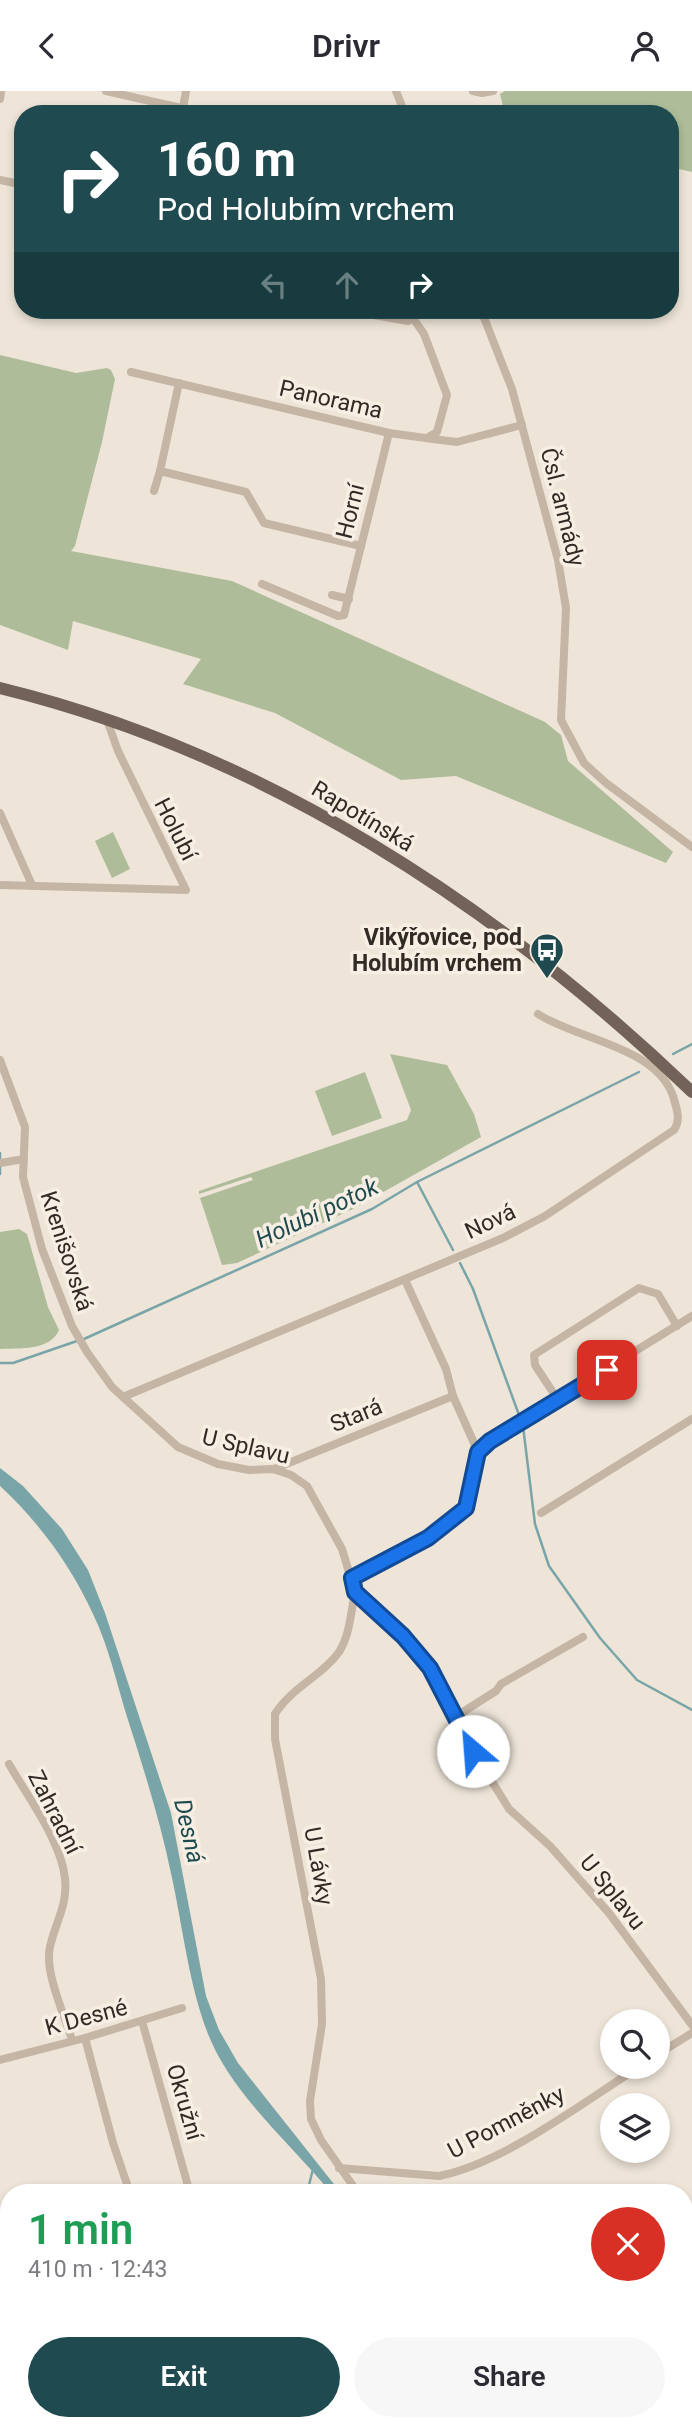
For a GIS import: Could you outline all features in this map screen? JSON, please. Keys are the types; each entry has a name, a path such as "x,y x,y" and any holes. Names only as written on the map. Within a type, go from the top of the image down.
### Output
{"main road":[{"name":"Rapotínská","path":"0,688 107,719 241,772 357,835 530,952 692,1092"}],"street":[{"path":"0,99 2,91"},
{"path":"106,91 169,105"},
{"path":"473,91 493,91"},
{"path":"384,319 409,319"},
{"path":"416,319 447,395 437,432 427,438"},
{"name":"Čsl. armády","path":"484,319 522,425 558,560 566,608 561,720 584,762 606,783 692,847"},
{"name":"Panorama","path":"131,372 389,433 457,442 522,425"},
{"path":"154,491 179,383"},
{"name":"Horní","path":"349,599 389,433"},
{"path":"160,471 246,492 264,523 361,546"},
{"path":"262,584 338,616 344,615 349,599 332,595"},
{"name":"Holubí","path":"32,885 186,890 118,751 107,719"},
{"path":"0,813 32,885 0,885"},
{"name":"Nová","path":"124,1397 503,1238 545,1216 669,1135 678,1123 670,1085 634,1054 552,1023 538,1014"},
{"name":"Krenišovská","path":"0,1060 25,1127 23,1177 42,1249 75,1332"},
{"path":"2,1163 24,1159"},
{"path":"405,1280 446,1370 453,1396 478,1452"},
{"path":"558,1400 535,1365 534,1355 639,1288 658,1294 677,1326"},
{"path":"352,1578 428,1538 466,1508 478,1452 490,1441 692,1316"},
{"name":"U Splavu","path":"75,1332 112,1387 144,1420 178,1447 218,1464 249,1470 273,1469 291,1475 307,1486 342,1549 355,1592 403,1636 430,1668 473,1751 509,1808 550,1846 609,1913 692,2025"},
{"name":"Stará","path":"273,1469 453,1396"},
{"path":"541,1513 692,1419"},
{"name":"U Lávky","path":"340,2168 311,2119 310,2101 322,2024 321,1979 275,1739 275,1714 297,1687 337,1654 349,1625 355,1592"},
{"path":"455,1717 496,1691 501,1684 583,1637"},
{"name":"Zahradní","path":"9,1764 55,1845 65,1878 65,1906 49,1949 49,1966 72,2041"},
{"name":"K Desné","path":"0,2060 85,2038 182,2008"},
{"name":"Okružní","path":"142,2021 187,2184"},
{"path":"670,2047 692,2033"},
{"path":"85,2038 127,2184"},
{"name":"U Pomněnky","path":"340,2168 439,2176 454,2173 508,2148 620,2079"},
{"path":"340,2168 352,2184"}],"green space":[{"path":"505,91 692,91 692,172 679,169 679,105 503,105 500,94"},
{"path":"0,355 76,373 107,368 115,379 102,442 75,546 71,551 232,581 545,722 561,735 568,761 673,852 666,863 456,776 401,780 275,713 183,684 201,659 73,621 68,650 0,625"},
{"path":"113,832 130,869 112,878 95,841"},
{"path":"390,1054 447,1065 474,1114 481,1137 355,1208 237,1263 222,1265 200,1198 253,1180 251,1177 199,1194 199,1191 407,1120 411,1110"},
{"path":"365,1072 382,1118 332,1136 315,1091"},
{"path":"19,1229 27,1234 48,1307 59,1330 49,1342 41,1345 0,1349 0,1232"}],"water":[{"path":"0,1468 23,1486 62,1529 88,1570 105,1613 171,1813 206,1996 219,2030 238,2063 334,2184 323,2184 247,2098 218,2056 201,2015 158,1818 104,1640 84,1596 64,1562 28,1514 0,1486"}],"waterway":[{"name":"Holubí potok","path":"673,1054 692,1044"},
{"name":"Holubí potok","path":"84,1339 372,1209 417,1182 639,1072"},
{"path":"0,1153 0,1174"},
{"path":"417,1182 453,1250"},
{"path":"460,1263 473,1289 519,1415"},
{"name":"Holubí potok","path":"0,1363 13,1363 77,1341"},
{"path":"523,1426 535,1524 549,1566 600,1638 637,1680 692,1710"},
{"path":"309,2184 313,2169"}],"place":[{"name":"Vikýřovice, pod Holubím vrchem","path":"547,980"}],"route":[{"path":"473,1751 430,1668 403,1636 355,1592 352,1578 428,1538 466,1508 478,1452 490,1441 607,1370"}],"water label":[{"name":"Desná","path":"189,1831"}]}
